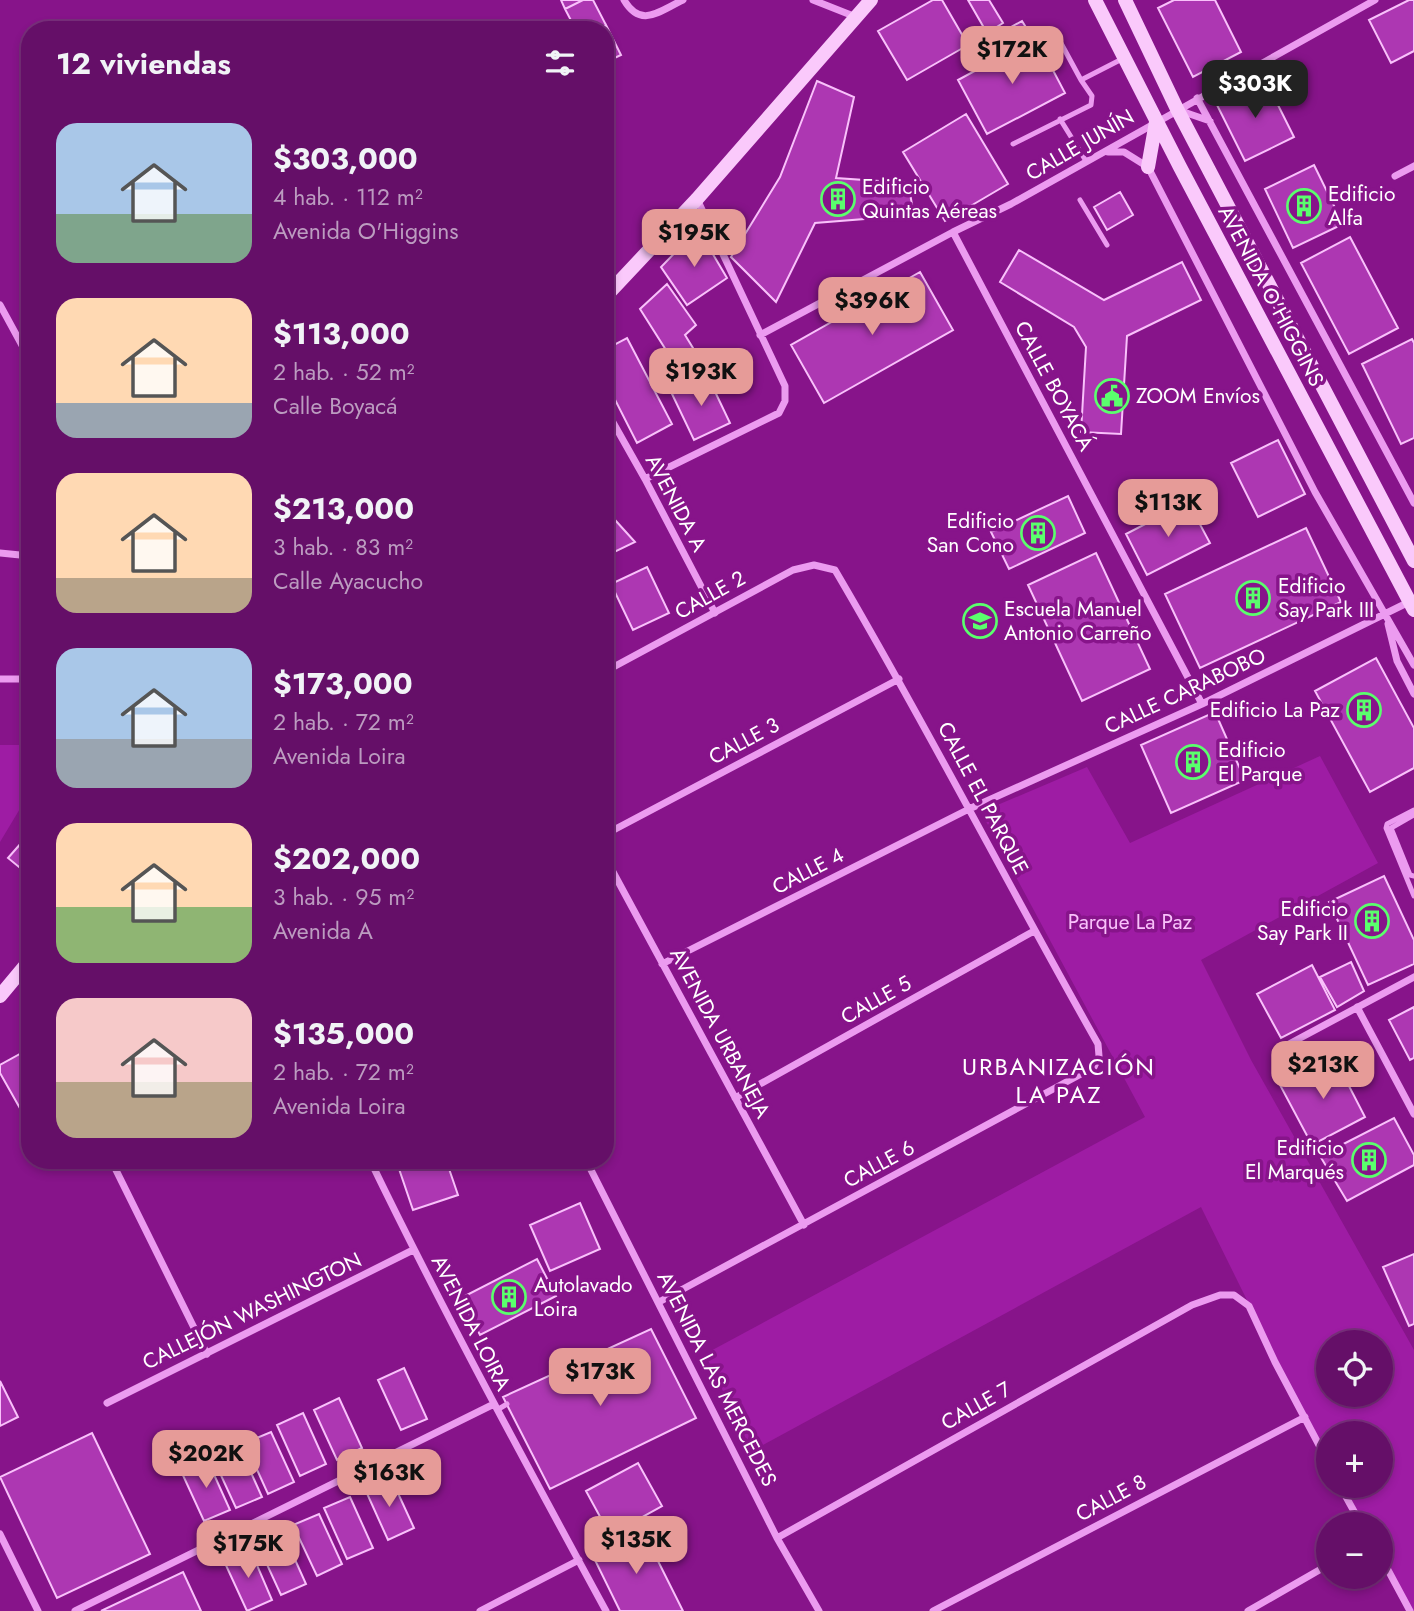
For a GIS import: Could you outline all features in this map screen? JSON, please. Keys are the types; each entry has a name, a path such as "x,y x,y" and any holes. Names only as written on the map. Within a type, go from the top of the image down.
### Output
{"main road":[{"path":"614,287 697,199 871,0"},
{"name":"AVENIDA O'HIGGINS","path":"1095,0 1156,122 1412,604"},
{"name":"AVENIDA O'HIGGINS","path":"1125,0 1177,109 1414,561"},
{"path":"1149,167 1156,122"},
{"path":"0,996 19,972"}],"street":[{"path":"625,0 637,16 646,17 682,0"},
{"path":"813,0 856,17"},
{"name":"CALLE JUNÍN","path":"761,335 953,232 1011,204 1375,0"},
{"name":"AVENIDA O'HIGGINS","path":"1197,98 1414,503"},
{"path":"1177,109 1211,121"},
{"path":"1097,155 1124,152 1149,167 1315,492 1414,665"},
{"path":"1395,176 1414,166"},
{"path":"645,479 779,412 785,401 785,386 697,199"},
{"name":"CALLE BOYACÁ","path":"953,232 1202,704"},
{"path":"0,304 21,343"},
{"name":"AVENIDA A","path":"614,424 715,613"},
{"path":"0,553 21,555"},
{"name":"CALLE 2","path":"614,667 793,570 814,565 835,570"},
{"name":"CALLE EL PARQUE","path":"835,570 899,678 1034,931 1098,1044"},
{"name":"CALLE CARABOBO","path":"969,809 1202,704 1385,613 1412,604"},
{"path":"1385,613 1397,661 1414,694"},
{"name":"CALLE 3","path":"614,830 899,678"},
{"path":"0,679 20,679"},
{"name":"CALLE 4","path":"662,964 969,809"},
{"name":"AVENIDA URBANEJA","path":"614,874 804,1225"},
{"name":"CALLE 5","path":"735,1098 1034,931"},
{"path":"19,972 21,976"},
{"path":"1276,1051 1414,977"},
{"path":"1357,1007 1414,1114"},
{"name":"CALLE 6","path":"659,1303 1094,1067 1099,1056 1098,1044"},
{"path":"115,1169 207,1354"},
{"name":"AVENIDA LOIRA","path":"374,1169 413,1250 495,1407 541,1482 606,1611"},
{"name":"AVENIDA LAS MERCEDES","path":"591,1169 776,1538 819,1611"},
{"name":"CALLEJÓN WASHINGTON","path":"107,1403 413,1250"},
{"name":"CALLE 7","path":"776,1538 1192,1305 1220,1294 1234,1295 1249,1306 1275,1362 1306,1417"},
{"path":"75,1611 495,1407"},
{"path":"1306,1417 1316,1437"},
{"name":"CALLE 8","path":"933,1611 1306,1417"},
{"path":"0,1534 38,1611"},
{"path":"480,1611 579,1560"},
{"path":"1248,1611 1316,1572"},
{"path":"1393,1579 1410,1611"}],"lane":[{"path":"1013,144 1091,105 1091,96 1056,34"},
{"path":"1082,80 1124,58"},
{"path":"1060,119 1086,161"},
{"path":"1080,200 1107,245"},
{"path":"1414,810 1387,824 1386,828 1414,896"},
{"path":"1414,815 1391,828 1410,875 1414,876"},
{"path":"495,1407 507,1404"}],"green space":[{"path":"0,745 21,745 21,807 0,842"},
{"name":"Parque La Paz","path":"1320,756 1378,863 1201,960 1251,1060 1414,1350 1414,1611 1411,1611 1393,1578 1393,1512 1357,1512 1349,1498 1393,1498 1393,1421 1316,1421 1316,1435 1201,1207 752,1451 705,1354 1145,1117 981,812 1087,767 1130,843"}],"building":[{"path":"561,0 583,0 565,9"},
{"path":"583,0 593,0 604,21 571,21 565,9"},
{"path":"933,0 942,0 968,45 907,80 878,31"},
{"path":"968,0 989,0 1003,23 987,33"},
{"path":"1174,0 1215,0 1241,52 1193,77 1158,8"},
{"path":"1414,0 1414,51 1391,63 1369,20"},
{"path":"1022,21 1032,37 986,62 977,46"},
{"path":"1036,38 1065,93 987,134 958,80"},
{"path":"614,41 621,55 614,58"},
{"path":"1265,79 1294,137 1245,161 1216,103"},
{"name":"Edificio Quintas Aéreas","path":"817,81 854,97 836,178 908,183 914,215 815,223 776,302 731,257 780,177"},
{"path":"966,114 1008,184 945,221 903,152"},
{"name":"Edificio Alfa","path":"1314,165 1343,224 1293,248 1265,189"},
{"path":"1120,192 1133,215 1107,230 1094,207"},
{"path":"698,229 727,278 687,305 661,267"},
{"path":"1350,237 1398,328 1349,354 1301,263"},
{"path":"1019,250 1104,300 1182,262 1201,300 1127,336 1121,434 1081,432 1086,347 1074,327 1000,282"},
{"path":"920,272 953,330 824,403 791,345"},
{"path":"667,284 696,325 685,335 693,348 673,361 640,309"},
{"path":"627,338 672,424 637,443 614,398 614,345"},
{"path":"1412,339 1414,438 1401,444 1362,364"},
{"path":"708,377 730,423 694,440 672,394"},
{"path":"1278,440 1305,494 1258,517 1231,463"},
{"name":"Edificio San Cono","path":"1068,496 1085,533 1009,569 991,532"},
{"path":"1188,502 1210,543 1147,575 1126,534"},
{"path":"614,519 635,542 614,552"},
{"name":"Edificio Say Park III","path":"1306,528 1341,602 1200,668 1165,594"},
{"path":"1096,553 1150,669 1082,701 1028,585"},
{"path":"647,567 669,613 633,630 614,590 614,583"},
{"name":"Edificio La Paz","path":"1376,658 1414,728 1414,768 1370,792 1315,691"},
{"name":"Edificio El Parque","path":"1215,712 1245,780 1171,813 1141,745"},
{"path":"21,843 21,869 8,858"},
{"name":"Edificio Say Park II","path":"1384,876 1414,940 1414,964 1368,985 1329,902"},
{"path":"1351,962 1364,991 1337,1007 1320,977"},
{"path":"1312,965 1335,1010 1281,1038 1257,994"},
{"path":"1414,1007 1414,1058 1410,1060 1389,1020"},
{"path":"21,1053 21,1110 0,1073 0,1065"},
{"path":"1334,1057 1365,1117 1312,1145 1280,1085"},
{"name":"Edificio El Marqués","path":"1394,1118 1414,1155 1414,1165 1347,1201 1320,1156"},
{"path":"399,1169 449,1169 458,1195 413,1210"},
{"path":"580,1203 600,1249 550,1271 530,1225"},
{"path":"1414,1254 1414,1324 1409,1326 1383,1267"},
{"name":"Autolavado Loira","path":"537,1259 556,1296 480,1335 461,1298"},
{"path":"651,1329 696,1418 550,1489 503,1397"},
{"path":"404,1368 427,1419 401,1430 378,1380"},
{"path":"0,1381 18,1417 0,1426"},
{"path":"339,1398 362,1448 337,1460 314,1410"},
{"path":"303,1413 326,1464 300,1476 277,1425"},
{"path":"271,1432 294,1482 268,1494 245,1443"},
{"path":"92,1433 150,1554 57,1598 0,1477"},
{"path":"239,1446 262,1497 236,1508 213,1458"},
{"path":"207,1459 230,1510 204,1521 181,1471"},
{"path":"638,1463 662,1506 610,1535 586,1491"},
{"path":"391,1478 414,1528 388,1540 365,1489"},
{"path":"350,1497 373,1548 347,1559 324,1508"},
{"path":"319,1514 342,1564 317,1576 293,1525"},
{"path":"642,1529 683,1611 620,1611 592,1554"},
{"path":"283,1533 306,1584 281,1595 258,1545"},
{"path":"250,1549 272,1600 247,1611 224,1561"},
{"path":"183,1572 201,1611 101,1611"}],"place":[{"name":"Edificio Quintas Aéreas","path":"838,199"},
{"name":"Edificio Alfa","path":"1304,206"},
{"name":"ZOOM Envíos","path":"1112,396"},
{"name":"Edificio San Cono","path":"1038,533"},
{"name":"Edificio Say Park III","path":"1253,598"},
{"name":"Escuela Manuel Antonio Carreño","path":"980,621"},
{"name":"Edificio La Paz","path":"1364,710"},
{"name":"Edificio El Parque","path":"1193,762"},
{"name":"Edificio Say Park II","path":"1372,921"},
{"name":"Edificio El Marqués","path":"1369,1160"},
{"name":"Autolavado Loira","path":"509,1297"}],"district":[{"name":"URBANIZACIÓN LA PAZ","path":"1059,1081"}]}
